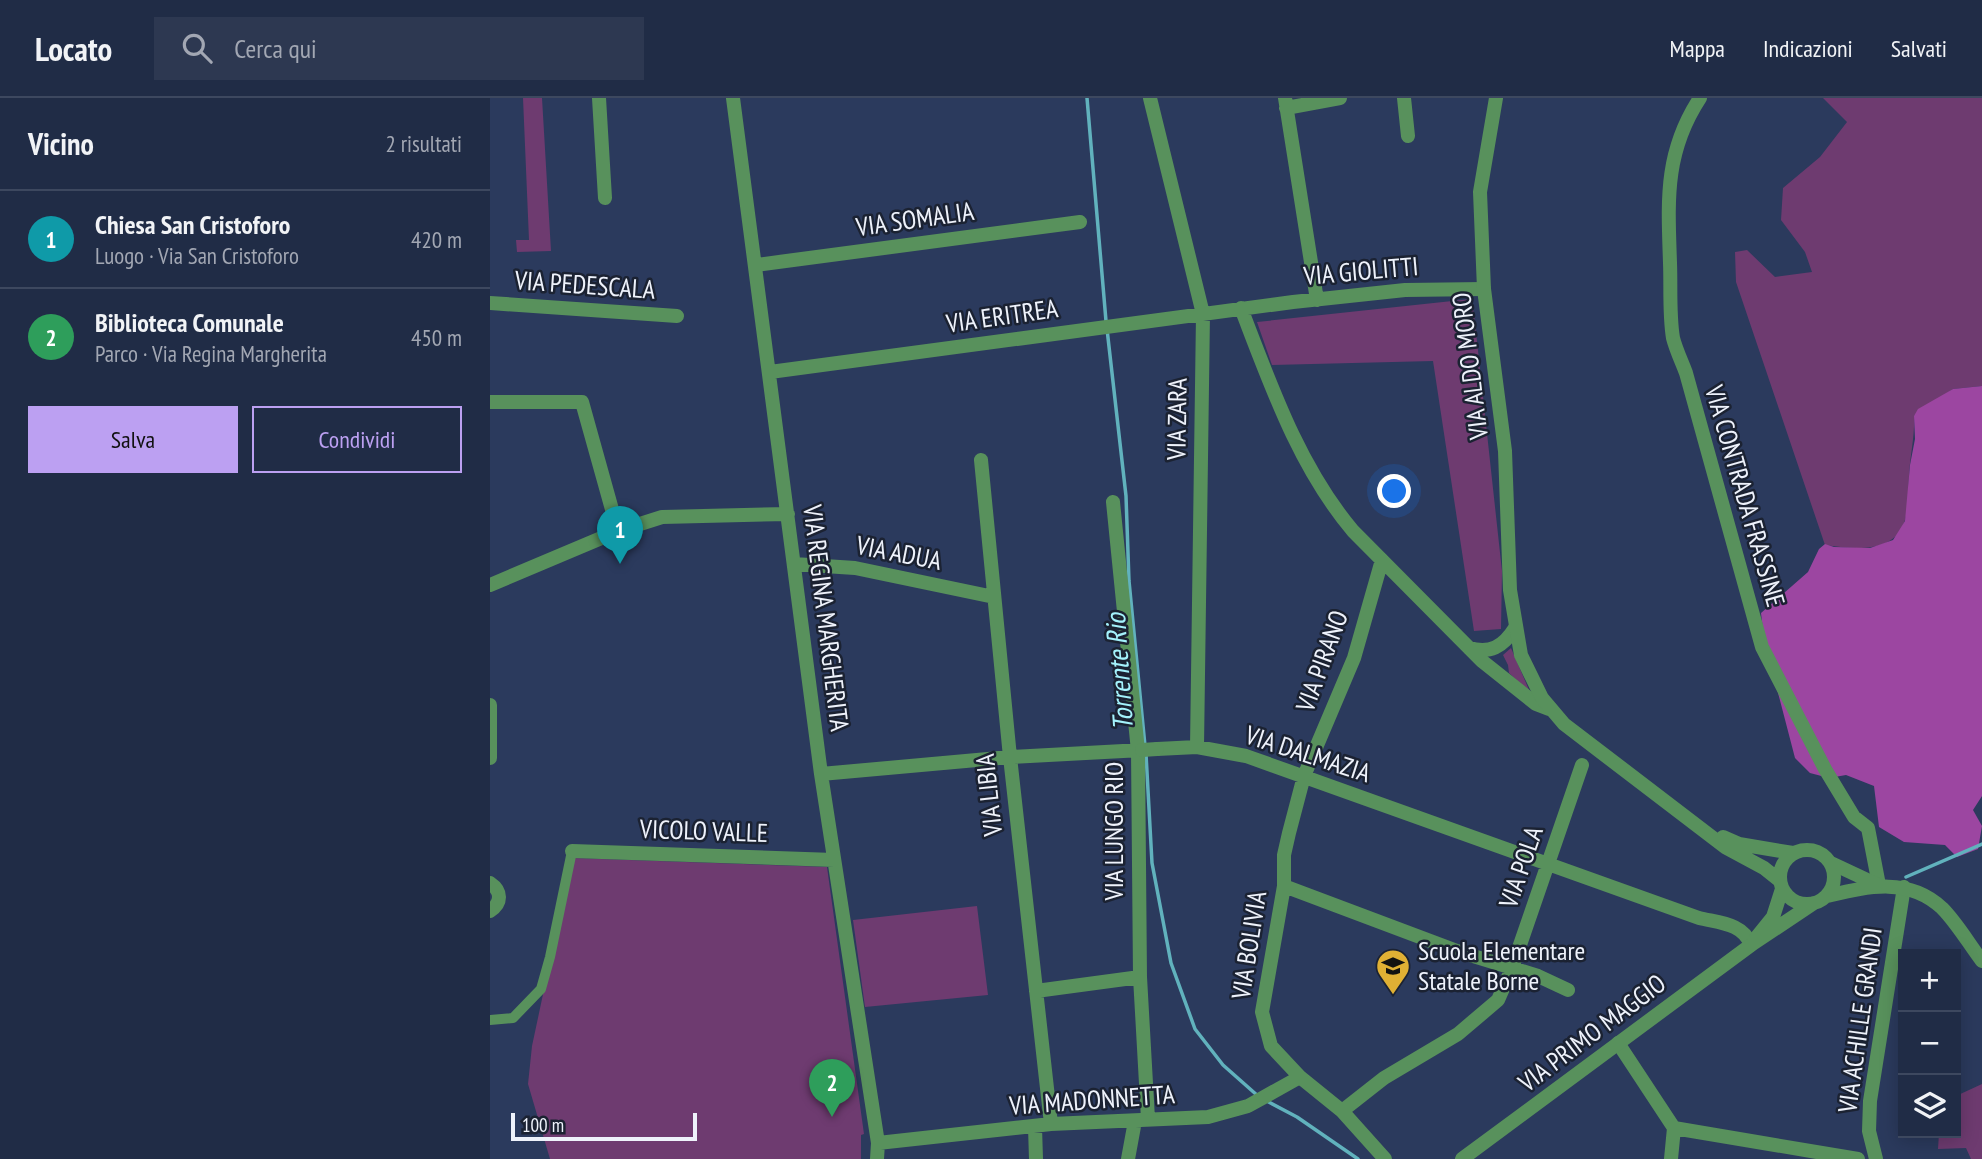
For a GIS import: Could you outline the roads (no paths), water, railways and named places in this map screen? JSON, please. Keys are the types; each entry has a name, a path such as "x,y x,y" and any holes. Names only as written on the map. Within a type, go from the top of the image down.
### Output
{"street":[{"path":"599,98 605,198"},
{"name":"VIA REGINA MARGHERITA","path":"733,98 821,774 878,1143 877,1159"},
{"name":"VIA ZARA","path":"1150,98 1203,314 1197,747"},
{"path":"1317,300 1286,103 1340,98"},
{"path":"1405,98 1408,136"},
{"name":"VIA ALDO MORO","path":"1496,98 1480,192 1484,289 1505,452 1510,590 1515,628 1527,671 1549,709"},
{"name":"VIA CONTRADA FRASSINE","path":"1700,98 1690,113 1675,152 1668,183 1673,338 1686,373 1762,647 1825,769 1854,817 1868,828 1879,885"},
{"name":"VIA SOMALIA","path":"756,265 1080,222"},
{"name":"VIA GIOLITTI","path":"1241,308 1405,290 1484,289"},
{"name":"VIA PEDESCALA","path":"490,303 677,316"},
{"path":"1241,308 1304,460 1336,510 1482,661 1536,704 1549,709 1583,740 1725,847 1764,868 1781,885 1788,897 1796,902 1879,885 1904,887 1941,908 1982,961"},
{"name":"VIA ERITREA","path":"769,372 1241,308"},
{"path":"490,402 582,402 618,531"},
{"name":"VIA LIBIA","path":"981,460 1010,757 1051,1124"},
{"name":"VIA LUNGO RIO","path":"1113,502 1140,750 1141,1120 1128,1159"},
{"path":"490,585 618,531 662,517 788,514"},
{"name":"VIA PIRANO","path":"1304,776 1354,658 1382,560"},
{"name":"VIA ADUA","path":"794,564 855,568 994,597"},
{"path":"1469,648 1493,650 1508,639 1515,628"},
{"path":"490,705 490,758"},
{"name":"VIA DALMAZIA","path":"821,774 1010,757 1197,747 1246,756 1699,918 1732,925 1758,925 1771,919"},
{"name":"VIA POLA","path":"1342,1111 1384,1078 1458,1034 1498,1000 1512,968 1582,765"},
{"name":"VIA BOLIVIA","path":"1304,776 1284,855 1284,886 1262,1012 1271,1046 1300,1077 1342,1111 1385,1159"},
{"path":"1694,822 1739,844 1793,853"},
{"path":"1781,885 1782,864 1793,853 1801,850 1818,852 1830,863 1879,885"},
{"path":"490,1020 513,1018 541,989 572,851"},
{"name":"VICOLO VALLE","path":"572,851 834,860"},
{"path":"1821,899 1834,880 1830,863"},
{"path":"490,883 499,896 497,905 490,911"},
{"name":"VIA PRIMO MAGGIO","path":"1751,945 1771,919 1781,885"},
{"path":"1284,886 1569,990"},
{"name":"VIA ACHILLE GRANDI","path":"1876,1159 1869,1131 1870,1101 1904,887"},
{"name":"VIA PRIMO MAGGIO","path":"1462,1159 1751,945 1821,899"},
{"path":"1732,925 1746,934 1751,945"},
{"path":"1036,991 1140,977"},
{"path":"1618,1043 1674,1128 1671,1159"},
{"name":"VIA MADONNETTA","path":"878,1143 1051,1124 1208,1118 1248,1106 1300,1077"},
{"path":"1035,1127 1036,1159"},
{"path":"1674,1128 1858,1159"}],"waterway":[{"name":"Torrente Rio","path":"1087,98 1106,321"},
{"name":"Torrente Rio","path":"1107,329 1126,496 1129,581 1145,746"},
{"name":"Torrente Rio","path":"1146,754 1152,863 1171,963 1195,1029 1223,1065 1258,1096"},
{"path":"1906,877 1982,844"},
{"name":"Torrente Rio","path":"1265,1100 1297,1117 1358,1159"}],"place":[{"name":"Chiesa San Cristoforo","path":"620,564"},
{"name":"Scuola Elementare Statale Borne","path":"1393,996"},
{"name":"Biblioteca Comunale","path":"832,1117"}]}
